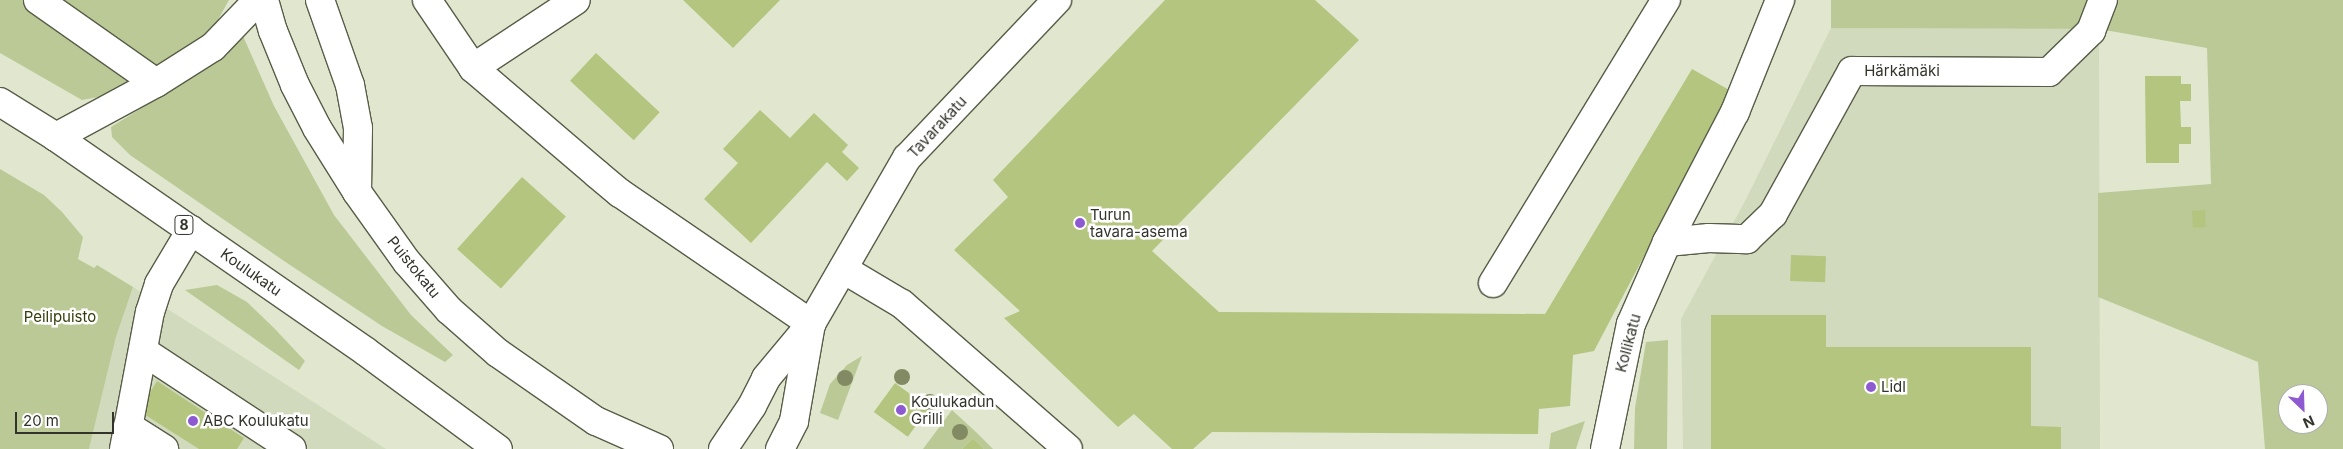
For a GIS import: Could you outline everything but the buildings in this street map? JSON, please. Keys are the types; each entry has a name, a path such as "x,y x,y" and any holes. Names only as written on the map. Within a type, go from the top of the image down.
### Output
{"main road":[{"path":"38,0 156,83"},
{"path":"56,137 156,83 213,47 258,0"},
{"name":"Puistokatu","path":"264,0 295,85 356,192 419,276 449,310 498,354 596,421 659,449"},
{"path":"320,0 350,85 358,128 356,192"},
{"path":"426,0 473,68 620,193 811,324"},
{"path":"473,68 576,0"},
{"name":"Tavarakatu","path":"723,449 752,406 766,378 811,324 907,158 1057,0"},
{"path":"1493,283 1666,0"},
{"name":"Kollikatu","path":"1605,449 1631,324 1667,242 1735,112 1780,0"},
{"name":"Härkämäki","path":"1667,242 1709,238 1747,239 1773,214 1852,71 2049,72 2091,31 2104,0"},
{"name":"Koulukatu","path":"0,102 56,137 365,351 498,449"},
{"path":"164,449 126,438 143,351 159,284 191,230"},
{"path":"843,269 902,304 1068,449"},
{"name":"Tavarakatu","path":"780,449 794,421 811,324"},
{"path":"143,351 283,447"}],"shaded area":[{"path":"1831,28 2099,29 2100,449 1683,449 1681,319 1745,201"},
{"path":"133,287 386,449 89,449 116,337"}],"green space":[{"path":"0,0 229,0 214,27 202,39 147,75 104,96 82,100 0,53"},
{"path":"1831,0 2343,0 2343,449 2265,449 2258,362 2098,297 2098,193 2211,184 2207,48 2099,29 1831,28"},
{"path":"243,36 274,106 334,215 411,315 453,355 445,362 382,326 284,261 130,155 112,137 111,127 227,55"},
{"name":"Peilipuisto","path":"0,169 44,195 62,212 83,237 78,259 94,268 97,265 133,287 116,337 89,449 0,449"},
{"path":"217,285 247,302 274,328 305,361 299,370 185,290"},
{"path":"1668,340 1667,449 1634,449 1635,408 1646,342"},
{"path":"862,356 838,420 820,413 830,384 847,365"},
{"path":"952,410 993,449 984,449 973,438 962,449 923,449"},
{"path":"1585,421 1576,449 1549,449 1551,433"}],"place":[{"name":"Turun tavara-asema","path":"1080,223"},
{"name":"Lidl","path":"1871,387"},
{"name":"Koulukadun Grilli","path":"901,410"},
{"name":"ABC Koulukatu","path":"193,421"}]}
